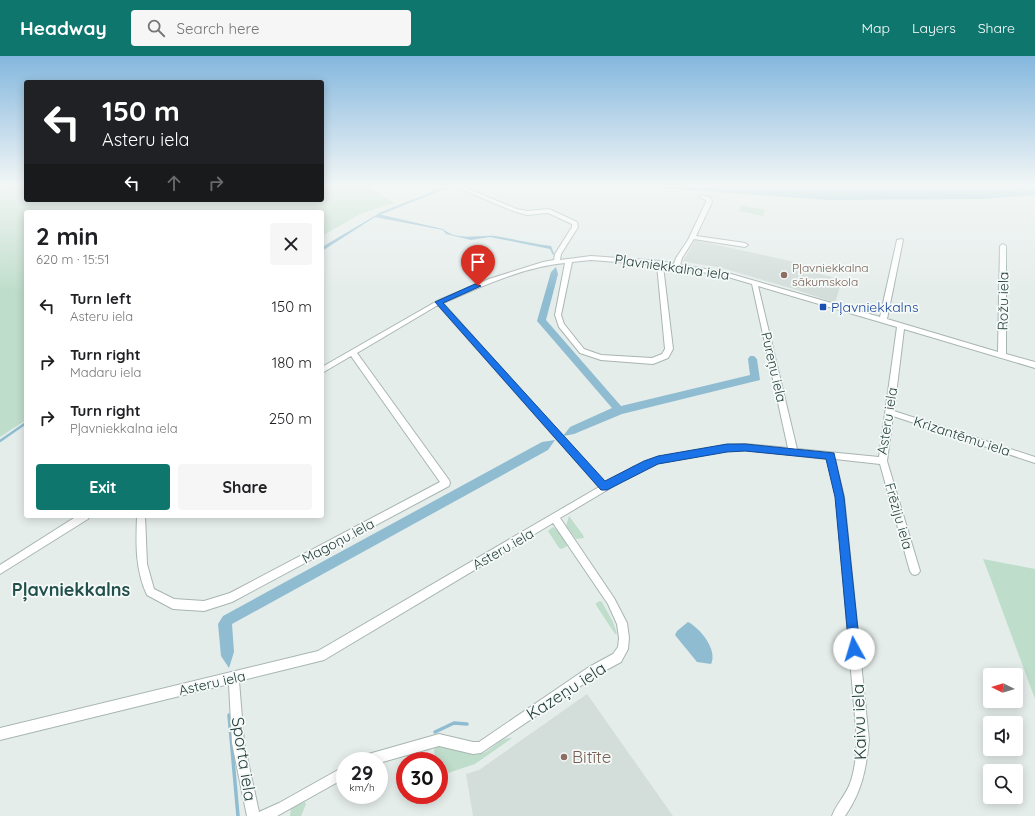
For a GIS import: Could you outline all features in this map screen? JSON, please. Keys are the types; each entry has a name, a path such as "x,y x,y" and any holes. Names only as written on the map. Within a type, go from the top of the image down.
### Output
{"street":[{"path":"557,261 558,254 575,227 575,223 572,221"},
{"path":"677,266 679,258 700,221"},
{"path":"692,237 745,245"},
{"path":"883,320 900,240"},
{"name":"Rožu iela","path":"1002,355 1003,246"},
{"name":"Pļavniekkalna iela","path":"324,369 439,302 491,280 557,261 605,258 660,263 722,273 1035,365"},
{"path":"569,260 558,316 561,325 582,351 600,358 653,361 665,356 669,349 660,263"},
{"name":"Pureņu iela","path":"756,282 755,286 793,451"},
{"path":"439,302 604,487"},
{"name":"Asteru iela","path":"0,734 320,656 555,518 604,487 647,464 674,457 727,448 793,451 883,461 901,326"},
{"name":"Magoņu iela","path":"141,518 142,576 150,592 173,604 204,606 232,598 446,483 352,352"},
{"name":"Krizantēmu iela","path":"889,412 1035,460"},
{"name":"Kaivu iela","path":"830,455 840,497 863,740 860,775 852,796 838,816"},
{"name":"Frēziju iela","path":"883,461 915,571"},
{"path":"0,570 82,518"},
{"name":"Kazeņu iela","path":"388,754 439,740 473,748 481,747 593,671 617,658 623,649 624,638 622,623 607,595 555,518"},
{"name":"Sporta iela","path":"234,678 238,743 244,774 250,794 253,816"},
{"path":"263,816 283,807 336,777"}],"shaded area":[{"name":"Pļavniekkalna sākumskola","path":"695,240 804,264 803,269 842,280 835,303 794,289 722,268 683,261"},
{"name":"Bitīte","path":"587,694 673,816 473,816 466,774 479,770"}],"green space":[{"path":"0,221 24,221 24,421 0,437"},
{"path":"324,221 347,221 324,235"},
{"path":"569,516 584,538 576,539 566,526"},
{"path":"553,527 560,532 566,540 567,546 562,549 559,548 548,531"},
{"path":"983,559 1035,569 1035,699 990,577"},
{"path":"600,601 613,622 617,634 615,634 596,605 596,603"},
{"path":"507,738 512,738 475,764 448,773 448,752 434,752 437,745 469,754 480,754 488,751 499,742"},
{"path":"305,802 306,804 301,816 290,816 291,808"}],"water":[{"path":"365,221 368,221 324,250 324,246"},
{"path":"398,221 410,221 443,229 455,235 469,237 495,236 551,246 554,254 553,255 550,249 490,237 471,240 446,234 443,230"},
{"path":"556,267 558,274 546,320 621,406 750,375 748,359 750,356 754,356 757,359 760,380 622,414 574,434 563,436 570,427 612,408 537,321 551,272"},
{"path":"555,440 548,450 232,624 234,652 229,668 221,656 218,624 223,616 542,442"},
{"path":"688,622 698,629 707,640 713,658 711,664 697,662 675,635 677,631"}],"waterway":[{"path":"0,441 24,424"},
{"path":"229,715 238,816"},
{"path":"435,732 454,723 467,724"}],"place":[{"name":"Pļavniekkalna sākumskola","path":"784,275"},
{"name":"Pļavniekkalns","path":"823,307"},
{"name":"Bitīte","path":"564,757"}],"district":[{"name":"Pļavniekkalns","path":"71,590"}],"route":[{"path":"478,286 439,302 604,487 636,469 658,460 727,448 745,447 830,455 840,497 854,649"}]}
